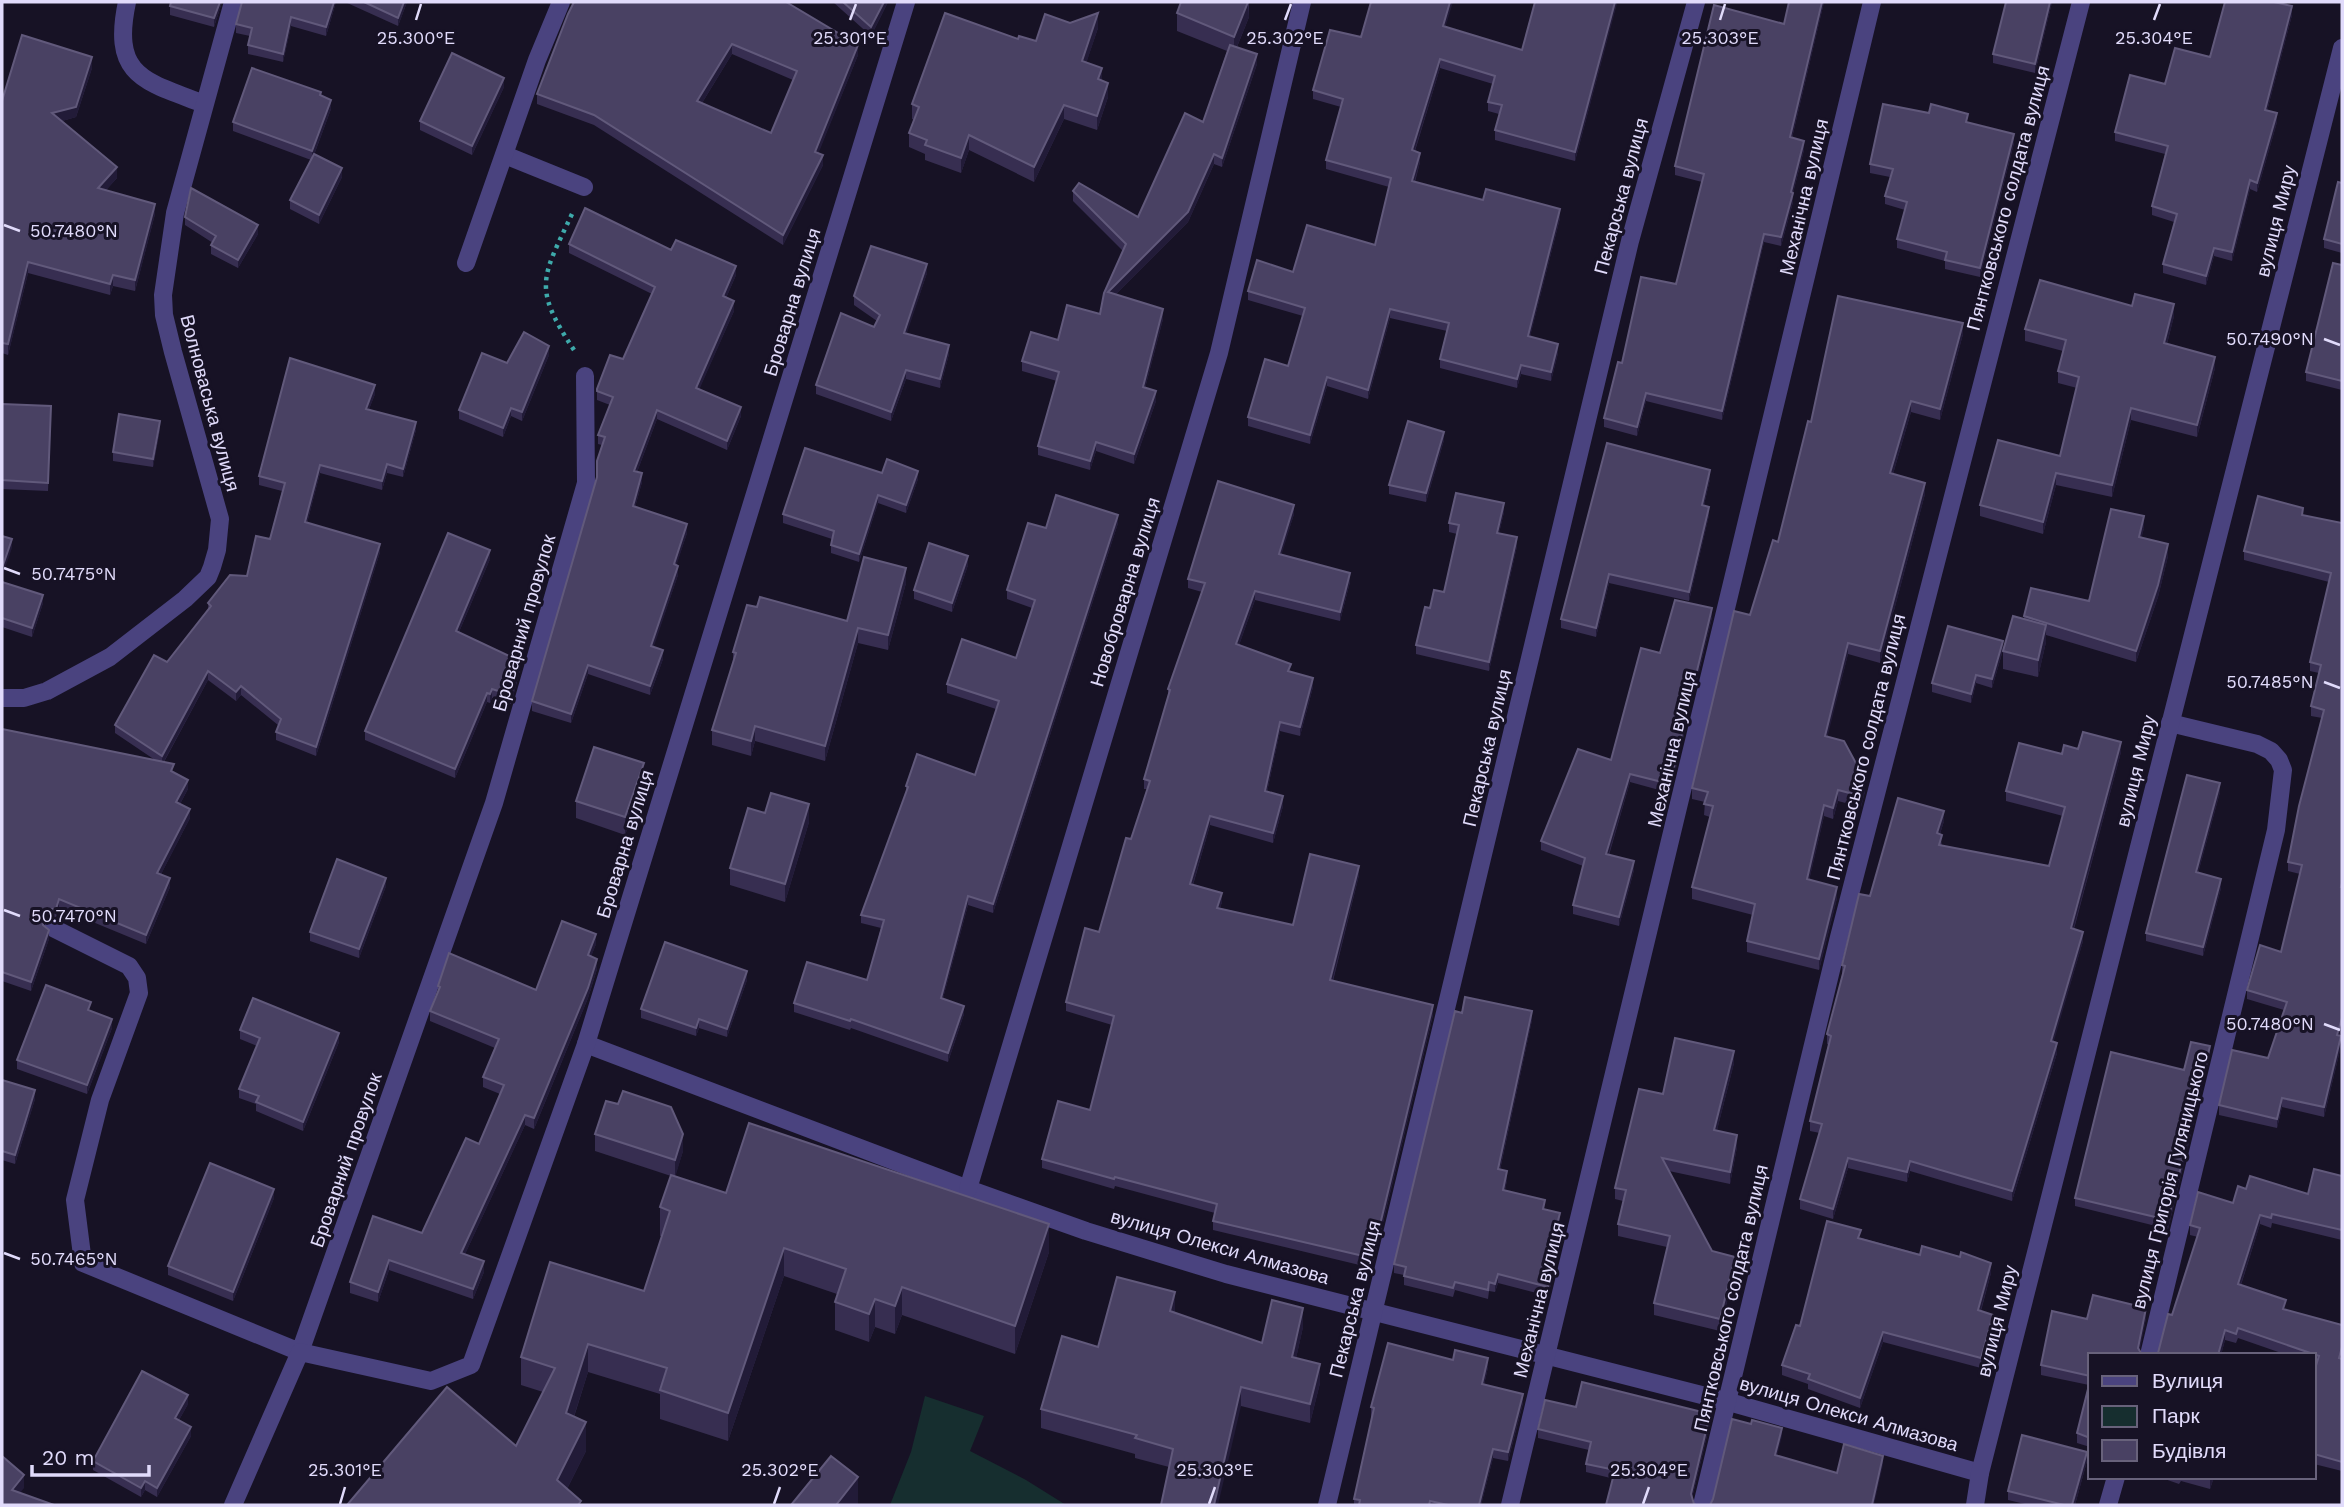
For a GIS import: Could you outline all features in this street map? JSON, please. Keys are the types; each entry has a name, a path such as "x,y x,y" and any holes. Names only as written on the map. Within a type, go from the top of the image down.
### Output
{"street":[{"path":"127,2 122,24 124,45 128,63 136,74 150,83 204,104"},
{"name":"Волноваська вулиця","path":"2,698 24,698 47,691 110,657 185,600 208,577 212,567 217,550 220,519 173,352 164,315 163,295 175,213 233,2"},
{"path":"466,263 537,60 561,2"},
{"name":"Броварна вулиця","path":"300,1352 431,1381 471,1365 586,1044 906,2"},
{"name":"Новоброварна вулиця","path":"968,1189 1219,353 1302,2"},
{"name":"Пекарська вулиця","path":"1327,1505 1630,241 1696,2"},
{"name":"Механічна вулиця","path":"1510,1505 1872,2"},
{"name":"Пянтковського солдата вулиця","path":"1702,1505 1839,937 2081,2"},
{"name":"вулиця Миру","path":"1975,1505 1980,1473 2342,48"},
{"path":"505,155 584,187"},
{"name":"Броварний провулок","path":"300,1352 494,803 586,484 585,376"},
{"name":"вулиця Григорія Гуляницького","path":"2149,1353 2276,830 2283,770 2271,751 2258,744 2170,723"},
{"path":"53,928 129,966 137,978 139,993 100,1100 75,1200 83,1263 300,1352 233,1505"},
{"name":"вулиця Олекси Алмазова","path":"586,1044 1086,1231 1201,1266 1729,1402 1980,1473"},
{"path":"2108,1505 2115,1479"}],"path":[{"path":"584,187 551,259 544,284 553,317 580,359 585,376"}],"green space":[{"path":"925,1396 984,1416 970,1451 1026,1480 1066,1505 890,1505 911,1452"}],"building":[{"path":"171,2 220,2 214,18 170,6"},
{"path":"242,2 334,2 326,27 291,17 283,54 248,45 252,28 236,24"},
{"path":"364,2 404,2 398,18"},
{"path":"574,2 786,2 858,45 815,152 823,155 783,235 594,115 537,94","holes":["732,44 797,71 771,133 697,101"]},
{"path":"843,2 884,2 871,27"},
{"path":"1181,2 1248,2 1234,37 1177,13"},
{"path":"1371,2 1450,2 1443,26 1522,50 1535,2 1615,2 1575,152 1495,130 1502,105 1488,102 1495,76 1440,59 1412,150 1420,153 1412,181 1483,200 1486,189 1560,209 1528,336 1558,344 1551,372 1521,365 1517,379 1440,359 1449,323 1390,309 1368,390 1327,377 1310,435 1248,417 1265,359 1288,366 1305,308 1248,291 1257,260 1293,272 1307,225 1375,245 1391,178 1326,160 1343,99 1313,90 1330,30 1361,37"},
{"path":"1789,2 1822,2 1790,137 1804,141 1781,237 1764,234 1722,411 1646,393 1637,427 1604,418 1618,362 1622,363 1641,277 1676,284 1704,174 1675,166 1714,5 1784,24"},
{"path":"2006,2 2050,2 2035,64 1993,54"},
{"path":"2225,2 2274,2 2292,6 2265,110 2277,113 2257,183 2250,180 2232,252 2214,248 2206,276 2163,264 2177,214 2152,206 2168,146 2115,132 2130,75 2165,84 2175,48 2210,57"},
{"path":"945,13 1018,39 1019,36 1036,41 1045,14 1070,23 1098,13 1082,61 1102,68 1098,79 1108,83 1097,116 1064,105 1034,167 969,135 961,158 925,145 927,140 909,133 919,107 912,104"},
{"path":"22,35 92,57 76,107 52,113 117,167 98,188 155,204 135,280 113,275 110,284 28,262 8,344 2,343 2,101"},
{"path":"1230,45 1257,54 1222,158 1214,154 1188,212 1108,292 1163,309 1143,387 1156,391 1134,454 1096,442 1090,461 1038,446 1059,372 1022,361 1031,332 1058,340 1067,305 1100,314 1104,293 1126,244 1073,191 1079,183 1138,217 1185,113 1203,122"},
{"path":"452,53 504,78 472,146 420,121"},
{"path":"252,68 321,92 320,95 331,100 312,151 233,122"},
{"path":"1883,104 1929,113 1931,104 1968,114 1966,122 2014,134 1980,268 1945,260 1947,252 1897,239 1907,202 1885,196 1893,169 1870,164"},
{"path":"314,154 342,168 319,215 290,200"},
{"path":"2338,182 2342,183 2342,244 2324,239"},
{"path":"191,188 258,225 238,260 211,245 216,236 185,217"},
{"path":"585,208 671,250 676,240 736,266 723,296 734,301 696,388 741,407 727,441 657,410 634,471 642,473 633,506 687,524 674,564 678,566 651,646 663,650 650,686 588,665 571,714 532,701 597,477 597,461 605,437 598,435 613,397 597,389 610,355 623,359 655,287 569,244"},
{"path":"871,246 927,264 904,333 949,345 940,379 906,370 891,412 816,385 841,313 874,327 880,315 854,296"},
{"path":"2333,263 2342,265 2342,381 2306,372"},
{"path":"2040,280 2132,306 2135,294 2174,304 2164,343 2215,357 2197,425 2131,408 2112,485 2056,473 2043,522 1980,505 1998,440 2060,456 2079,377 2058,371 2066,340 2025,329"},
{"path":"1838,296 1963,323 1940,409 1911,401 1890,473 1925,483 1880,651 1848,643 1825,736 1844,741 1865,780 1861,796 1838,790 1833,808 1824,805 1807,879 1837,887 1819,959 1747,941 1755,904 1692,887 1713,806 1704,804 1708,792 1692,788 1734,611 1750,615 1773,540 1778,542 1808,421 1811,422"},
{"path":"524,332 549,346 522,412 511,408 503,428 459,410 482,353 507,363"},
{"path":"290,358 375,385 366,409 416,422 403,469 387,464 382,481 320,465 305,522 380,544 316,747 276,732 281,719 241,686 236,692 208,671 162,756 115,725 154,655 167,662 211,606 208,603 230,575 247,576 256,536 270,539 285,483 259,476"},
{"path":"2,404 51,406 48,483 2,480"},
{"path":"119,414 160,421 153,459 113,452"},
{"path":"1408,421 1444,432 1426,493 1389,485"},
{"path":"1607,443 1710,470 1702,505 1709,507 1689,592 1609,574 1596,628 1561,619"},
{"path":"805,448 882,473 887,459 918,471 906,505 878,495 859,554 831,545 834,531 783,514"},
{"path":"1218,481 1294,505 1279,554 1350,573 1340,612 1255,591 1236,644 1291,664 1288,671 1313,678 1300,727 1280,722 1265,791 1283,796 1273,833 1210,816 1190,884 1222,893 1217,908 1293,925 1310,854 1359,866 1330,980 1433,1005 1372,1258 1213,1221 1217,1204 1042,1159 1058,1101 1090,1110 1114,1016 1066,1002 1085,928 1099,932 1126,838 1131,839 1150,781 1144,779 1170,690 1168,689 1205,583 1188,579"},
{"path":"1456,493 1504,503 1497,533 1517,537 1489,662 1416,645 1425,607 1430,608 1434,590 1444,592 1459,525 1449,523"},
{"path":"1056,495 1118,515 993,904 968,896 941,998 964,1006 948,1053 851,1019 850,1021 794,1003 807,962 867,980 884,920 861,915 908,787 906,786 917,754 975,775 999,701 947,684 962,639 1016,658 1035,600 1007,590 1028,523 1046,528"},
{"path":"2258,496 2303,508 2302,515 2342,523 2342,1018 2337,1035 2341,1036 2324,1107 2282,1098 2277,1119 2219,1105 2232,1050 2268,1058 2287,1002 2247,990 2260,945 2281,952 2302,865 2288,862 2299,806 2324,710 2311,706 2321,665 2310,662 2331,573 2244,551"},
{"path":"2111,509 2144,516 2139,537 2168,544 2158,585 2136,651 2024,616 2031,588 2089,601"},
{"path":"448,533 490,550 456,631 520,661 511,695 492,689 490,694 487,693 455,769 365,731"},
{"path":"2,536 12,539 2,568"},
{"path":"929,543 968,556 952,603 914,590"},
{"path":"864,557 906,568 888,635 858,628 825,746 755,726 751,741 712,730 736,653 733,652 747,605 757,607 760,597 847,621"},
{"path":"2,582 43,595 32,628 2,618"},
{"path":"1675,600 1712,608 1670,784 1630,774 1606,854 1634,861 1619,917 1573,905 1585,858 1541,841 1578,749 1611,760 1641,648 1660,653"},
{"path":"2013,616 2046,625 2038,660 2003,651"},
{"path":"1948,626 2003,641 1992,679 1976,675 1971,694 1932,683"},
{"path":"2,729 174,764 171,771 188,780 176,802 190,809 157,873 170,878 146,935 59,899 56,909 47,909 43,915 43,925 49,930 31,982 2,972"},
{"path":"2083,732 2121,742 2071,928 2083,932 2051,1041 2057,1043 2012,1191 1910,1161 1907,1172 1848,1158 1833,1209 1800,1199 1822,1124 1810,1121 1831,1036 1827,1034 1845,966 1842,965 1859,894 1870,896 1898,798 1944,811 1937,833 1942,835 1939,845 2049,866 2065,807 2006,791 2019,743 2062,754 2064,745 2078,749"},
{"path":"594,747 644,763 625,817 576,801"},
{"path":"2187,775 2220,783 2196,872 2221,879 2203,947 2146,933"},
{"path":"771,793 809,804 785,884 730,868 748,808 765,813"},
{"path":"337,859 386,878 359,949 310,932"},
{"path":"562,921 596,934 588,955 597,959 588,988 534,1118 525,1115 461,1253 484,1261 473,1289 389,1260 378,1292 350,1282 373,1216 422,1233 466,1138 479,1144 504,1085 483,1077 499,1039 430,1011 449,953 536,990"},
{"path":"665,942 747,971 727,1029 699,1019 696,1028 641,1009"},
{"path":"46,985 91,1002 88,1010 112,1019 87,1085 17,1060"},
{"path":"1465,997 1532,1011 1498,1169 1507,1171 1503,1190 1545,1200 1543,1209 1560,1213 1552,1244 1558,1245 1548,1287 1498,1274 1495,1284 1489,1282 1488,1290 1455,1282 1453,1288 1404,1276 1406,1267 1394,1264 1455,1011 1462,1013"},
{"path":"253,998 339,1033 303,1122 256,1102 259,1096 239,1089 260,1038 240,1030"},
{"path":"1675,1038 1734,1051 1714,1130 1737,1135 1730,1172 1662,1158 1712,1251 1735,1257 1720,1319 1654,1303 1670,1236 1618,1224 1626,1190 1615,1188 1639,1089 1663,1094"},
{"path":"2191,1042 2210,1046 2168,1220 2075,1198 2111,1052 2184,1070"},
{"path":"2,1080 35,1090 15,1155 2,1151"},
{"path":"623,1091 671,1107 683,1134 675,1160 595,1134 606,1101 618,1104"},
{"path":"749,1123 1049,1224 1015,1326 902,1287 895,1306 875,1299 869,1314 835,1302 846,1269 784,1248 728,1413 660,1390 667,1368 588,1344 566,1413 586,1422 557,1480 581,1501 578,1505 347,1505 447,1387 516,1446 555,1368 521,1357 550,1262 644,1291 670,1211 660,1207 671,1175 726,1193"},
{"path":"210,1163 274,1189 233,1292 168,1266"},
{"path":"2314,1169 2342,1176 2342,1230 2272,1214 2271,1218 2260,1215 2238,1284 2286,1300 2283,1309 2342,1325 2339,1358 2342,1359 2342,1462 2316,1455 2316,1366 2319,1356 2316,1353 2238,1328 2236,1334 2225,1330 2219,1353 2158,1353 2168,1314 2172,1315 2200,1228 2190,1225 2198,1192 2233,1203 2238,1186 2246,1189 2250,1176 2308,1194"},
{"path":"1827,1221 1861,1230 1858,1238 1920,1255 1922,1246 1960,1257 1961,1252 1991,1263 1978,1310 1993,1315 1981,1358 1883,1332 1860,1398 1808,1379 1810,1374 1782,1365 1796,1325 1800,1326"},
{"path":"1117,1277 1175,1292 1170,1311 1262,1343 1272,1300 1303,1308 1292,1357 1320,1364 1310,1404 1241,1387 1214,1505 1161,1505 1173,1449 1135,1438 1137,1435 1041,1409 1062,1336 1098,1347"},
{"path":"2093,1295 2146,1308 2138,1348 2141,1353 2088,1353 2088,1376 2041,1365 2052,1311 2087,1319"},
{"path":"1388,1343 1453,1360 1455,1350 1488,1358 1482,1384 1523,1394 1508,1452 1493,1449 1479,1505 1448,1505 1430,1501 1429,1505 1359,1505 1360,1500 1354,1499 1374,1408 1371,1407"},
{"path":"142,1371 188,1395 175,1418 191,1427 157,1488 145,1481 141,1488 93,1461"},
{"path":"1582,1382 1710,1414 1691,1494 1696,1505 1606,1505 1615,1470 1586,1464 1591,1442 1538,1429 1545,1400 1576,1407"},
{"path":"2088,1389 2088,1437 2077,1433"},
{"path":"1732,1419 1751,1424 1752,1420 1782,1428 1775,1455 1837,1473 1844,1444 1883,1456 1872,1505 1710,1505"},
{"path":"2022,1435 2087,1452 2072,1505 2008,1491"},
{"path":"2,1456 24,1475 12,1490 54,1505 2,1505"},
{"path":"831,1456 858,1477 836,1505 791,1505"}]}
